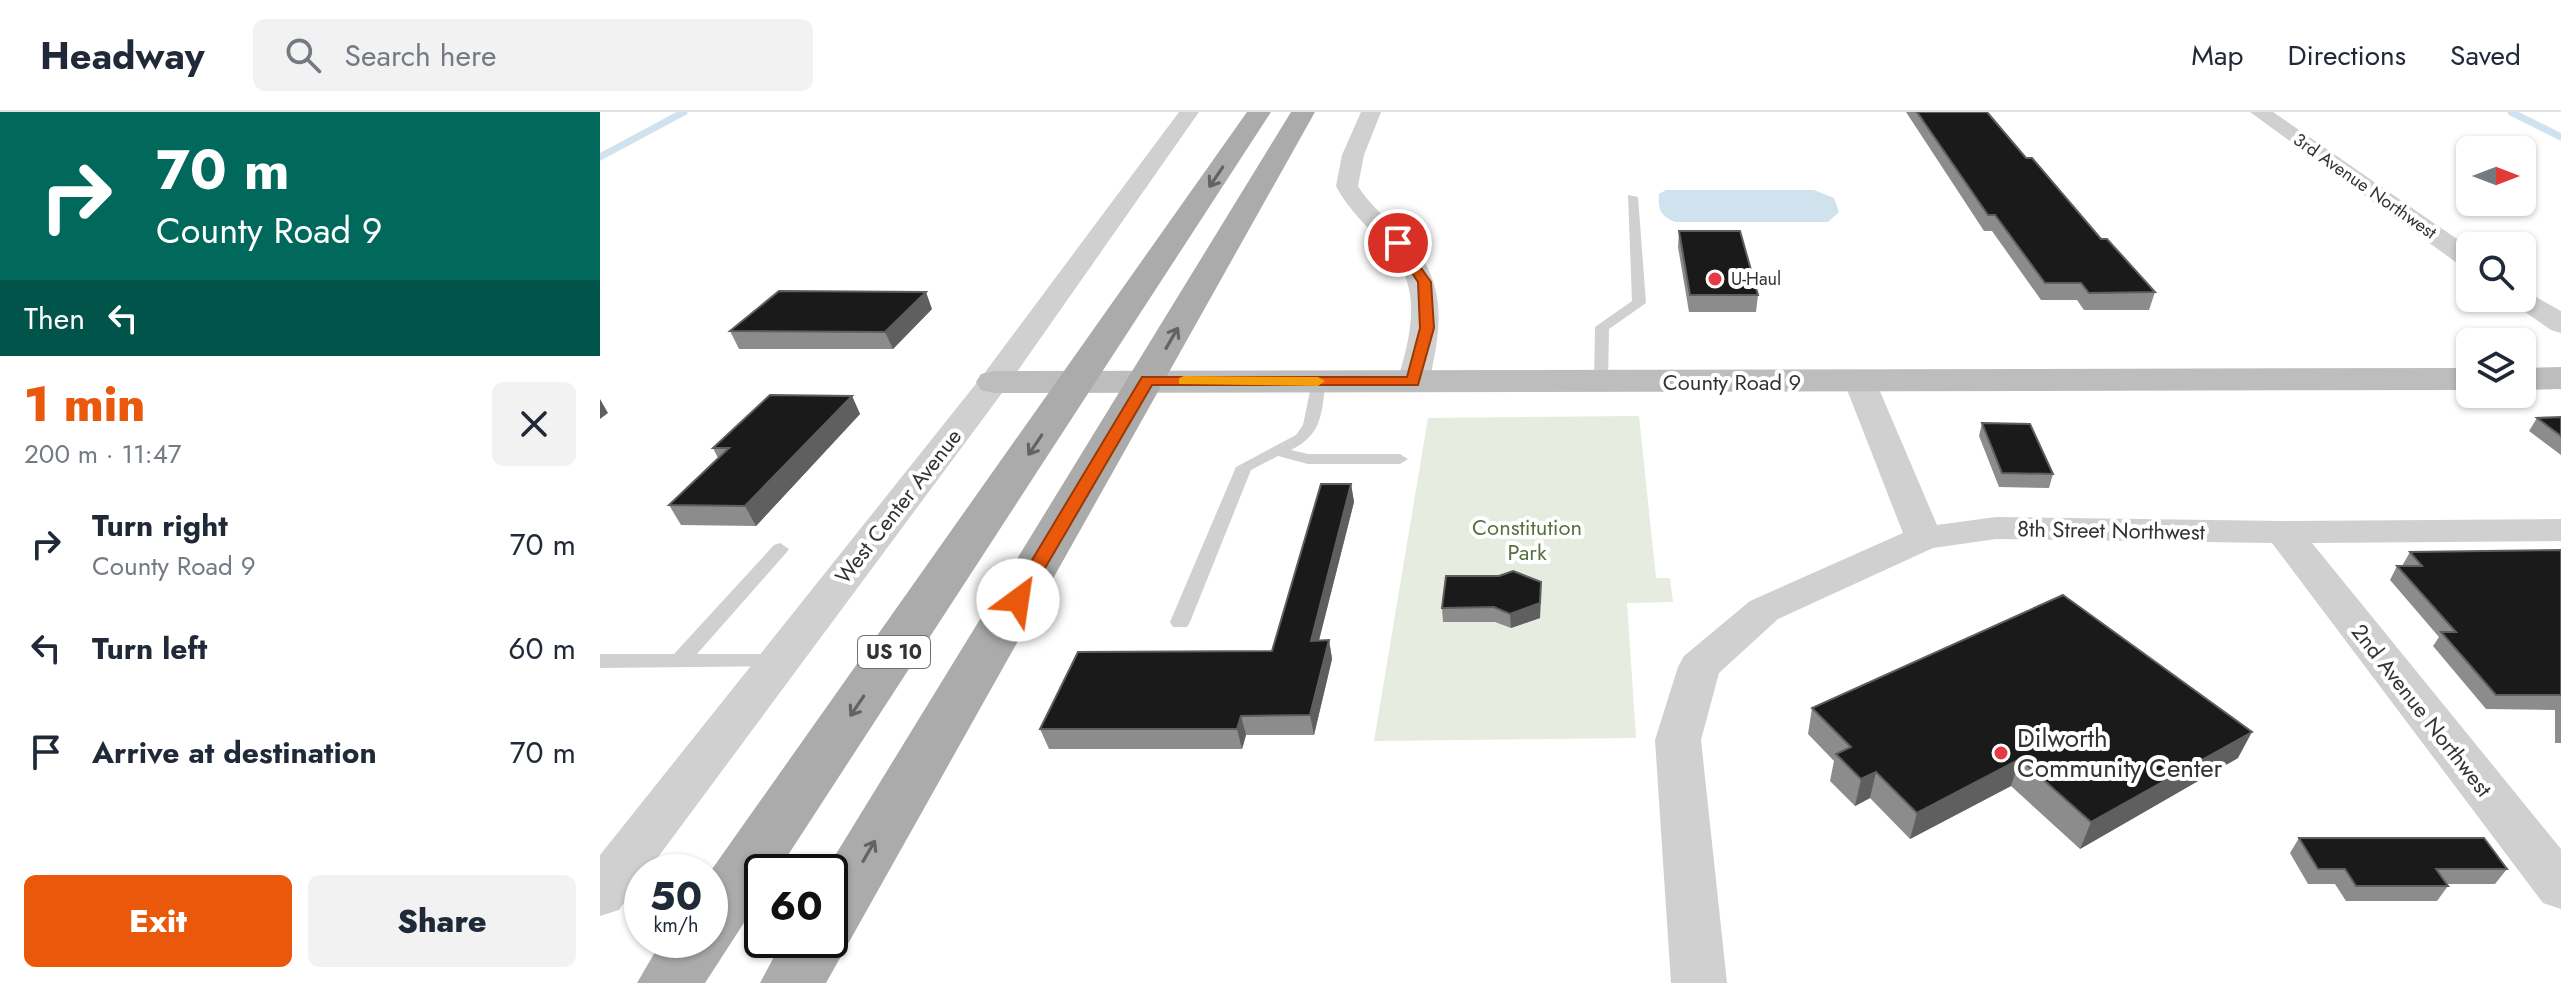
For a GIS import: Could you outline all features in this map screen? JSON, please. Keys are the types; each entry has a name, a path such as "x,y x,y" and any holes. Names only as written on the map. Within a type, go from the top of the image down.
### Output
{"main road":[{"name":"US 10","path":"728,896 1259,112"},
{"path":"848,888 1303,112"},
{"path":"669,983 686,958"},
{"path":"792,983 807,958"}],"street":[{"name":"West Center Avenue","path":"600,894 994,382 1189,112"},
{"path":"1371,112 1353,155 1347,186 1366,215 1405,252 1424,282 1427,328 1413,382"},
{"name":"3rd Avenue Northwest","path":"2260,112 2456,250"},
{"path":"2536,307 2561,324"},
{"path":"2536,379 2561,378"},
{"name":"County Road 9","path":"994,382 2456,379"},
{"path":"1860,382 1924,538"},
{"name":"8th Street Northwest","path":"1699,983 1678,740 1699,667 1764,610 1924,538 1996,528 2283,532 2561,530"},
{"name":"2nd Avenue Northwest","path":"2283,532 2561,887"}],"lane":[{"path":"1601,382 1602,327 1639,303 1632,197"},
{"path":"1180,622 1244,467 1302,438 1311,425 1319,381"},
{"path":"1279,452 1308,459 1400,459"},
{"path":"679,661 780,549"},
{"path":"600,661 780,661"}],"green space":[{"name":"Constitution Park","path":"1639,416 1656,578 1670,578 1673,602 1627,603 1636,738 1374,741 1428,418"}],"water":[{"path":"1666,190 1814,190 1834,198 1839,212 1828,222 1675,222 1666,217 1660,208 1659,194"}],"building":[{"path":"1917,112 1987,112 2026,158 2032,158 2101,239 2107,239 2155,292 2089,293 2081,283 2045,283 1995,215 1988,215"},
{"name":"U-Haul","path":"1679,231 1740,231 1758,295 1690,295"},
{"path":"779,291 926,292 885,332 730,331"},
{"path":"770,395 852,396 745,506 669,505 729,448 713,448"},
{"path":"2561,417 2561,436 2537,418"},
{"path":"1982,423 2030,424 2053,474 2002,473"},
{"path":"1321,484 1351,484 1311,641 1329,640 1310,715 1241,716 1237,729 1040,729 1078,652 1272,651"},
{"path":"2561,550 2561,695 2496,695 2441,632 2456,632 2397,566 2422,566 2410,552"},
{"path":"1513,571 1541,582 1540,603 1510,614 1494,607 1442,608 1446,576 1499,576"},
{"name":"Dilworth Community Center","path":"2063,595 2252,732 2091,822 2020,759 1917,813 1876,772 1861,779 1836,754 1851,747 1812,708"},
{"path":"2299,838 2484,838 2507,869 2436,869 2448,886 2356,886 2345,869 2318,869"}],"waterway":[{"path":"600,157 684,112"},
{"path":"2511,112 2561,137"}],"slow traffic":[{"path":"1184,381 1318,381"}],"place":[{"name":"U-Haul","path":"1715,279"},
{"name":"Dilworth Community Center","path":"2001,753"}],"route":[{"path":"1018,600 1147,381 1413,382 1427,328 1424,282 1398,243"}]}
